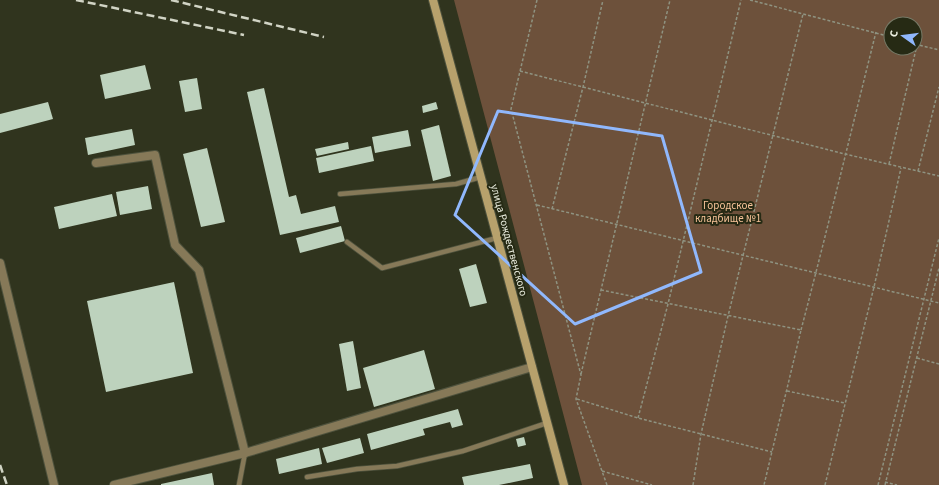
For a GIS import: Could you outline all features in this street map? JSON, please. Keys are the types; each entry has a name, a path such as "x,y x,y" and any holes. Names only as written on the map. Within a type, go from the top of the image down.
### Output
{"main road":[{"name":"улица Рождественского","path":"433,0 564,485"}],"street":[{"path":"96,163 155,155 175,245 199,270 245,453"},
{"path":"0,263 54,485"},
{"path":"114,485 245,453 532,367"}],"lane":[{"path":"340,194 456,184 481,177"},
{"path":"347,242 382,268 497,238"},
{"path":"306,476 357,469 397,466 463,451 547,423"},
{"path":"239,485 245,453"}],"path":[{"path":"537,0 511,109 581,375"},
{"path":"552,209 603,0"},
{"path":"607,485 576,399 670,0"},
{"path":"638,418 668,304 682,240 741,0"},
{"path":"750,0 883,34"},
{"path":"693,485 701,434 728,316 803,14"},
{"path":"764,485 801,330 876,32"},
{"path":"923,46 939,50"},
{"path":"889,164 913,56"},
{"path":"520,71 772,136 939,176"},
{"path":"918,171 939,87"},
{"path":"825,485 874,287 901,167"},
{"path":"536,205 939,303"},
{"path":"878,485 939,238"},
{"path":"884,485 939,268"},
{"path":"601,290 801,330"},
{"path":"916,358 939,364"},
{"path":"787,391 845,403"},
{"path":"576,399 638,418 772,452"},
{"path":"602,471 652,485"},
{"path":"885,482 897,485"}],"highlighted area":[{"path":"498,111 662,136 701,272 575,324 455,215"}],"green space":[{"name":"Городское кладбище №1","path":"454,0 939,0 939,485 582,485"}],"building":[{"path":"145,65 151,89 105,99 100,75"},
{"path":"197,78 202,109 185,112 179,81"},
{"path":"264,88 289,197 296,195 301,214 335,206 339,222 280,235 247,92"},
{"path":"48,102 53,119 0,133 0,114"},
{"path":"436,102 438,109 423,113 422,106"},
{"path":"439,125 451,176 433,181 421,130"},
{"path":"132,129 135,145 88,155 85,138"},
{"path":"408,130 411,146 375,153 372,137"},
{"path":"348,142 349,149 317,156 315,149"},
{"path":"371,146 374,161 319,173 316,158"},
{"path":"207,148 225,222 201,227 183,154"},
{"path":"148,186 152,209 120,215 116,192"},
{"path":"112,194 117,216 59,229 54,207"},
{"path":"341,226 345,241 300,253 296,238"},
{"path":"476,264 487,303 470,307 459,269"},
{"path":"174,282 193,373 106,392 87,301"},
{"path":"353,341 361,388 347,391 339,344"},
{"path":"424,350 435,389 374,407 363,368"},
{"path":"458,409 463,425 452,428 450,422 423,429 425,435 371,450 367,434"},
{"path":"524,437 526,445 518,447 516,439"},
{"path":"360,438 364,453 327,463 322,448"},
{"path":"319,448 322,464 279,474 276,459"},
{"path":"530,464 533,478 499,485 464,485 462,477"},
{"path":"212,473 214,485 161,485 161,484"}],"railway":[{"path":"76,0 244,35"},
{"path":"171,0 324,37"},
{"path":"0,465 7,485"}]}
